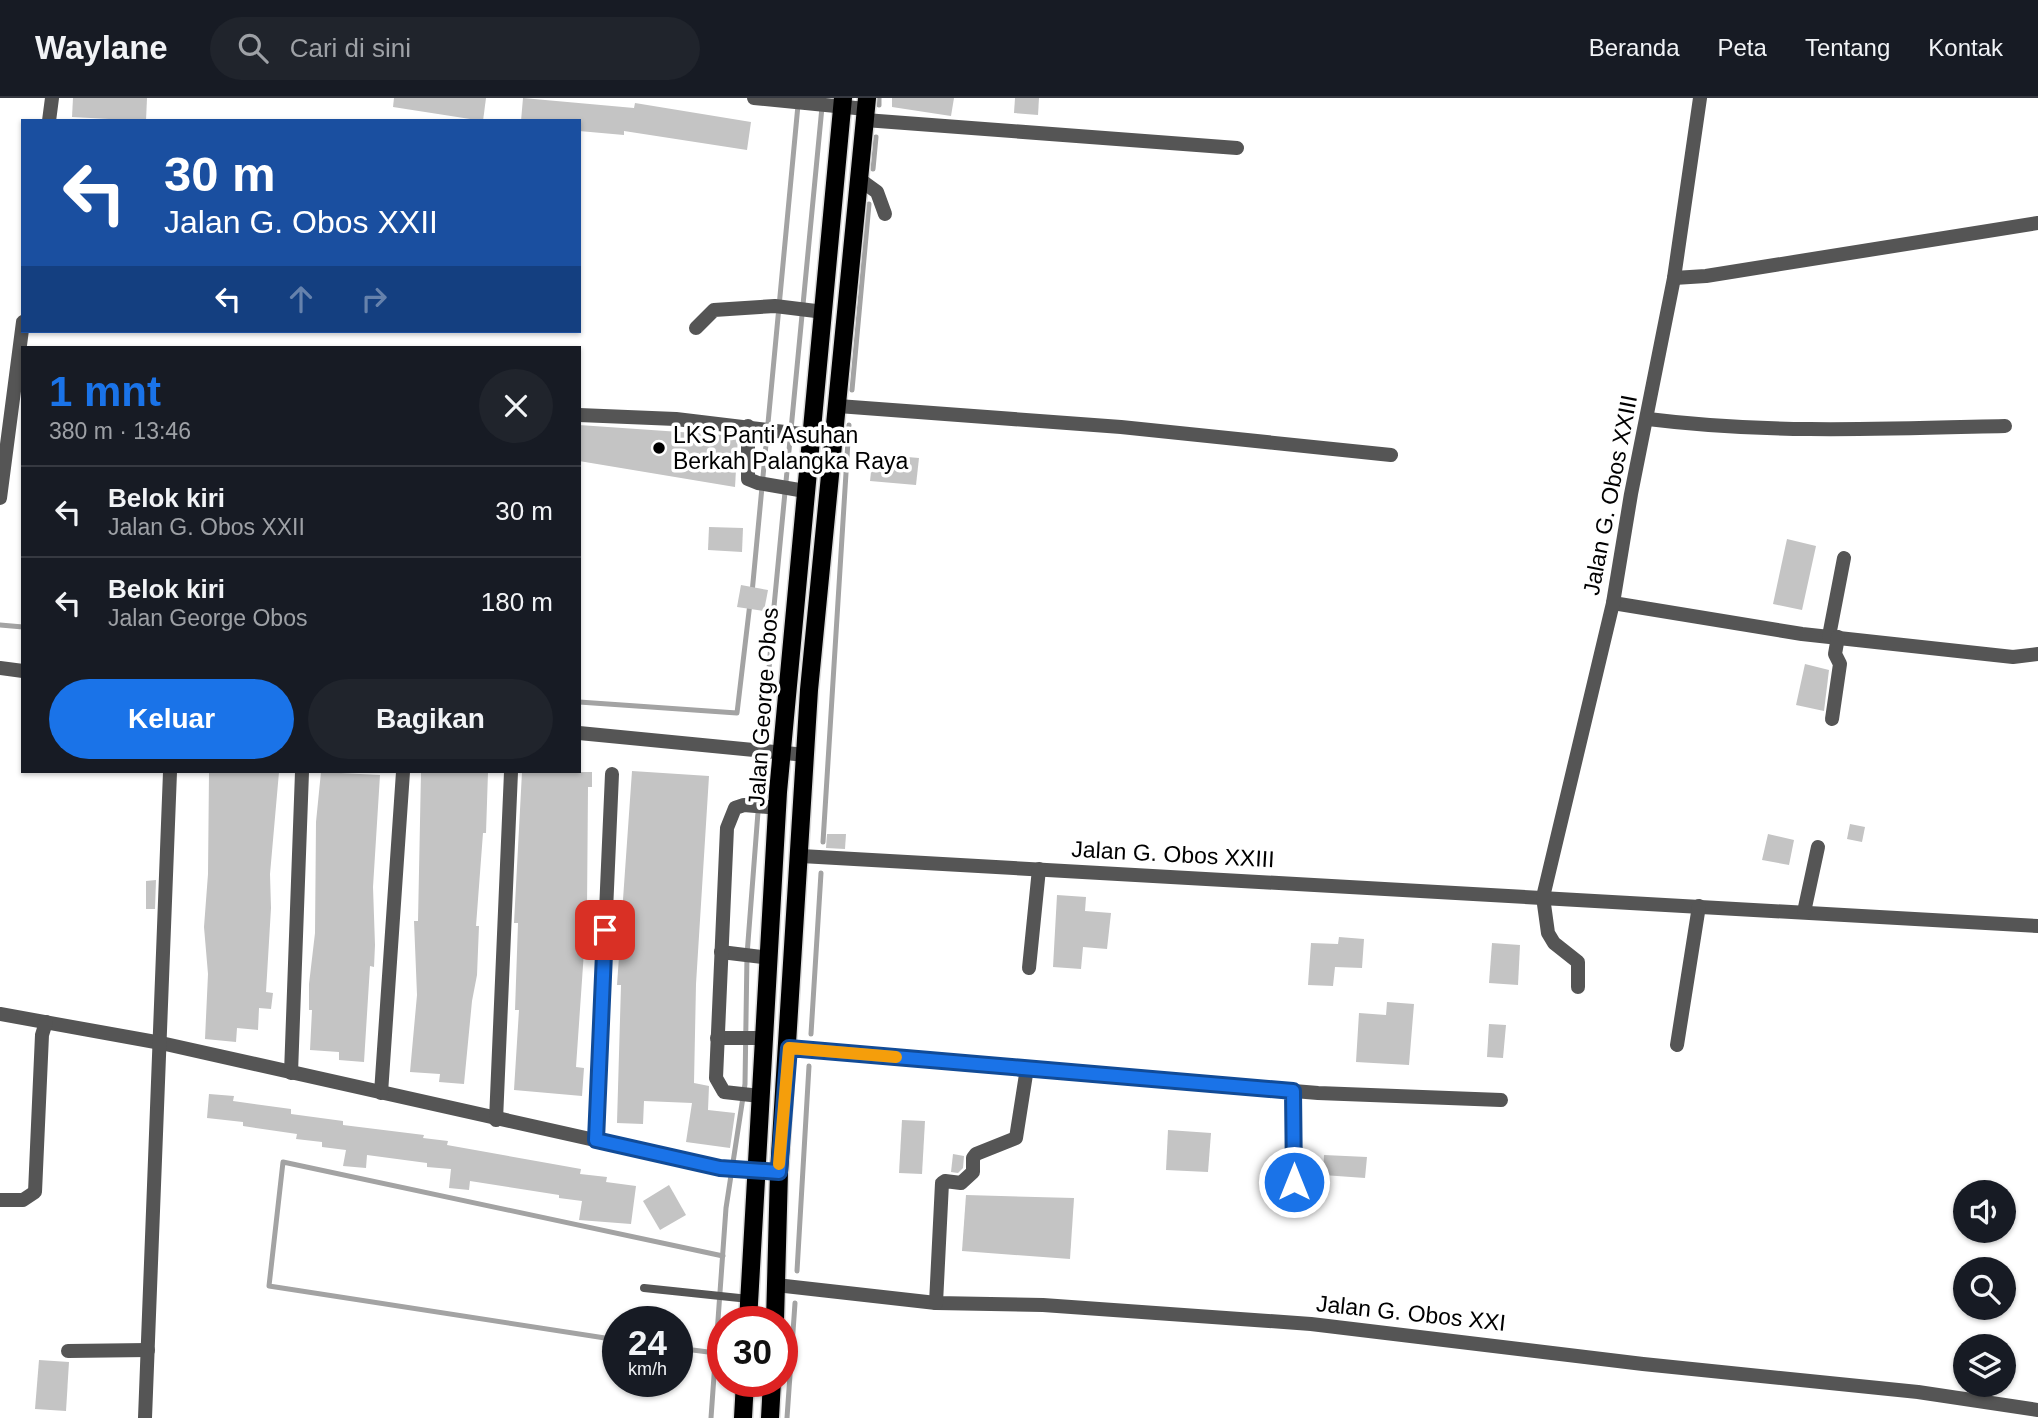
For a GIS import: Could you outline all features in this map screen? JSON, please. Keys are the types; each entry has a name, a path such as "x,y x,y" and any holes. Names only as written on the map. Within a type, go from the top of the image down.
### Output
{"main road":[{"name":"Jalan George Obos","path":"749,1306 750,1038 770,958 766,807 777,754 791,488 809,311 840,103"},
{"name":"Jalan George Obos","path":"775,1306 779,1172 801,856 809,690 866,109"},
{"path":"743,1418 744,1397"},
{"path":"771,1418 772,1397"}],"street":[{"path":"49,119 52,98"},
{"path":"754,98 840,103 866,109 1237,148"},
{"name":"Jalan G. Obos XXIII","path":"1543,897 1613,603 1631,494 1674,278 1700,98"},
{"path":"859,179 877,192 885,214"},
{"path":"1674,278 1706,276 2038,223"},
{"path":"696,328 714,310 775,306 809,311"},
{"path":"0,498 22,333"},
{"path":"838,406 1121,427 1391,455"},
{"path":"581,415 676,419 797,433"},
{"path":"1648,419 1721,428 1800,430 2005,426"},
{"path":"748,426 746,474 752,481 791,488"},
{"path":"1832,719 1840,664 1835,654 1834,636 1844,558"},
{"path":"1613,603 1834,636 2013,657 2038,654"},
{"path":"0,668 21,671"},
{"path":"581,733 750,752 806,755"},
{"path":"145,1418 170,773"},
{"path":"291,1073 302,773"},
{"path":"381,1093 403,773"},
{"path":"496,1119 512,773"},
{"path":"596,1140 612,774"},
{"path":"748,1096 724,1091 717,1084 727,828 735,808 766,807"},
{"path":"1804,912 1818,847"},
{"name":"Jalan G. Obos XXIII","path":"801,856 2038,926"},
{"path":"1028,968 1039,869"},
{"path":"1543,897 1548,933 1553,943 1578,962 1578,987"},
{"path":"1677,1045 1699,906"},
{"path":"721,952 770,958"},
{"path":"0,1014 160,1043 720,1168 779,1172"},
{"path":"0,1200 23,1200 35,1192 42,1035 46,1022"},
{"path":"717,1038 750,1038"},
{"path":"789,1048 1293,1091 1501,1100"},
{"path":"936,1303 942,1183 961,1183 968,1179 976,1154 1018,1135 1027,1068"},
{"path":"1293,1091 1294,1205"},
{"name":"Jalan G. Obos XXI","path":"776,1284 936,1303 1043,1305 1311,1324 1643,1364 1918,1392 2038,1410"},
{"path":"68,1351 148,1350"}],"lane":[{"path":"644,1288 749,1299"}],"building":[{"path":"73,98 147,98 146,119 72,117"},
{"path":"394,98 486,98 483,119 393,107"},
{"path":"523,98 634,108 635,103 751,122 747,150 624,131 624,135 581,131 581,119 521,119"},
{"path":"892,98 954,98 951,116 892,107"},
{"path":"1015,98 1039,98 1038,115 1014,113"},
{"name":"LKS Panti Asuhan Berkah Palangka Raya","path":"581,425 738,436 735,487 581,461"},
{"path":"873,454 919,458 916,485 870,481"},
{"path":"709,527 743,528 742,552 708,550"},
{"path":"1787,539 1816,546 1802,610 1773,604"},
{"path":"741,585 768,590 764,611 737,607"},
{"path":"1805,664 1829,670 1824,711 1796,705"},
{"path":"632,771 709,776 696,984 694,1083 709,1086 708,1110 735,1113 730,1148 686,1142 692,1103 644,1101 643,1124 617,1123 621,985 617,985"},
{"path":"592,772 592,787 588,787 587,908 576,1067 584,1068 582,1096 514,1090 519,1010 515,1010 518,923 514,923 522,773"},
{"path":"209,773 279,773 270,874 271,908 266,992 273,993 271,1009 259,1008 258,1030 237,1028 236,1042 205,1039 208,974 204,927 208,874"},
{"path":"321,773 380,775 373,887 374,967 370,966 364,1062 339,1060 339,1052 310,1050 312,1010 309,1010 309,984 315,933 316,822"},
{"path":"421,773 488,773 486,833 483,833 476,926 479,926 477,975 464,1084 439,1082 440,1074 410,1072 417,995 414,921 418,921"},
{"path":"1850,824 1865,827 1862,842 1847,839"},
{"path":"827,834 846,834 845,849 826,848"},
{"path":"1768,834 1794,840 1789,865 1762,860"},
{"path":"156,880 155,909 146,909 146,881"},
{"path":"1057,895 1086,897 1085,911 1111,913 1107,949 1083,947 1081,969 1053,967"},
{"path":"1339,937 1364,939 1362,968 1335,967 1333,986 1308,985 1311,943 1338,944"},
{"path":"1492,943 1520,945 1518,985 1489,983"},
{"path":"1387,1002 1414,1004 1409,1065 1356,1062 1359,1013 1386,1015"},
{"path":"1489,1024 1506,1025 1503,1058 1487,1057"},
{"path":"209,1094 234,1096 233,1101 291,1109 291,1114 343,1121 343,1125 424,1135 423,1138 448,1141 447,1145 581,1169 580,1174 607,1177 606,1182 636,1186 631,1224 579,1220 582,1201 559,1198 559,1195 470,1181 469,1190 449,1188 451,1169 427,1167 427,1163 367,1155 366,1168 343,1166 346,1150 322,1147 322,1142 296,1139 297,1134 243,1126 243,1122 207,1118"},
{"path":"902,1120 925,1121 922,1174 899,1173"},
{"path":"1168,1130 1211,1133 1208,1172 1166,1170"},
{"path":"953,1154 964,1156 963,1168 958,1173 951,1172"},
{"path":"1324,1155 1367,1157 1365,1178 1323,1175"},
{"path":"669,1185 686,1215 660,1230 643,1201"},
{"path":"966,1195 1074,1198 1070,1259 962,1251"},
{"path":"39,1360 69,1362 66,1411 35,1409"}],"waterway":[{"path":"879,98 879,105"},
{"path":"752,593 798,105"},
{"path":"711,1418 726,1208 745,1084 747,955 773,617 822,107"},
{"path":"873,169 876,137"},
{"path":"852,390 869,204"},
{"path":"823,842 849,425"},
{"path":"581,702 737,713 750,603"},
{"path":"0,625 21,627"},
{"path":"811,1034 821,873"},
{"path":"797,1271 809,1066"},
{"path":"602,1338 269,1286 283,1162 723,1256"},
{"path":"787,1418 795,1303"},
{"path":"693,1350 707,1352"}],"slow traffic":[{"path":"779,1164 789,1048 896,1057"}],"place":[{"name":"LKS Panti Asuhan Berkah Palangka Raya","path":"659,448"}],"route":[{"path":"605,930 596,1140 720,1168 779,1172 789,1048 1293,1091 1294,1182"}]}
